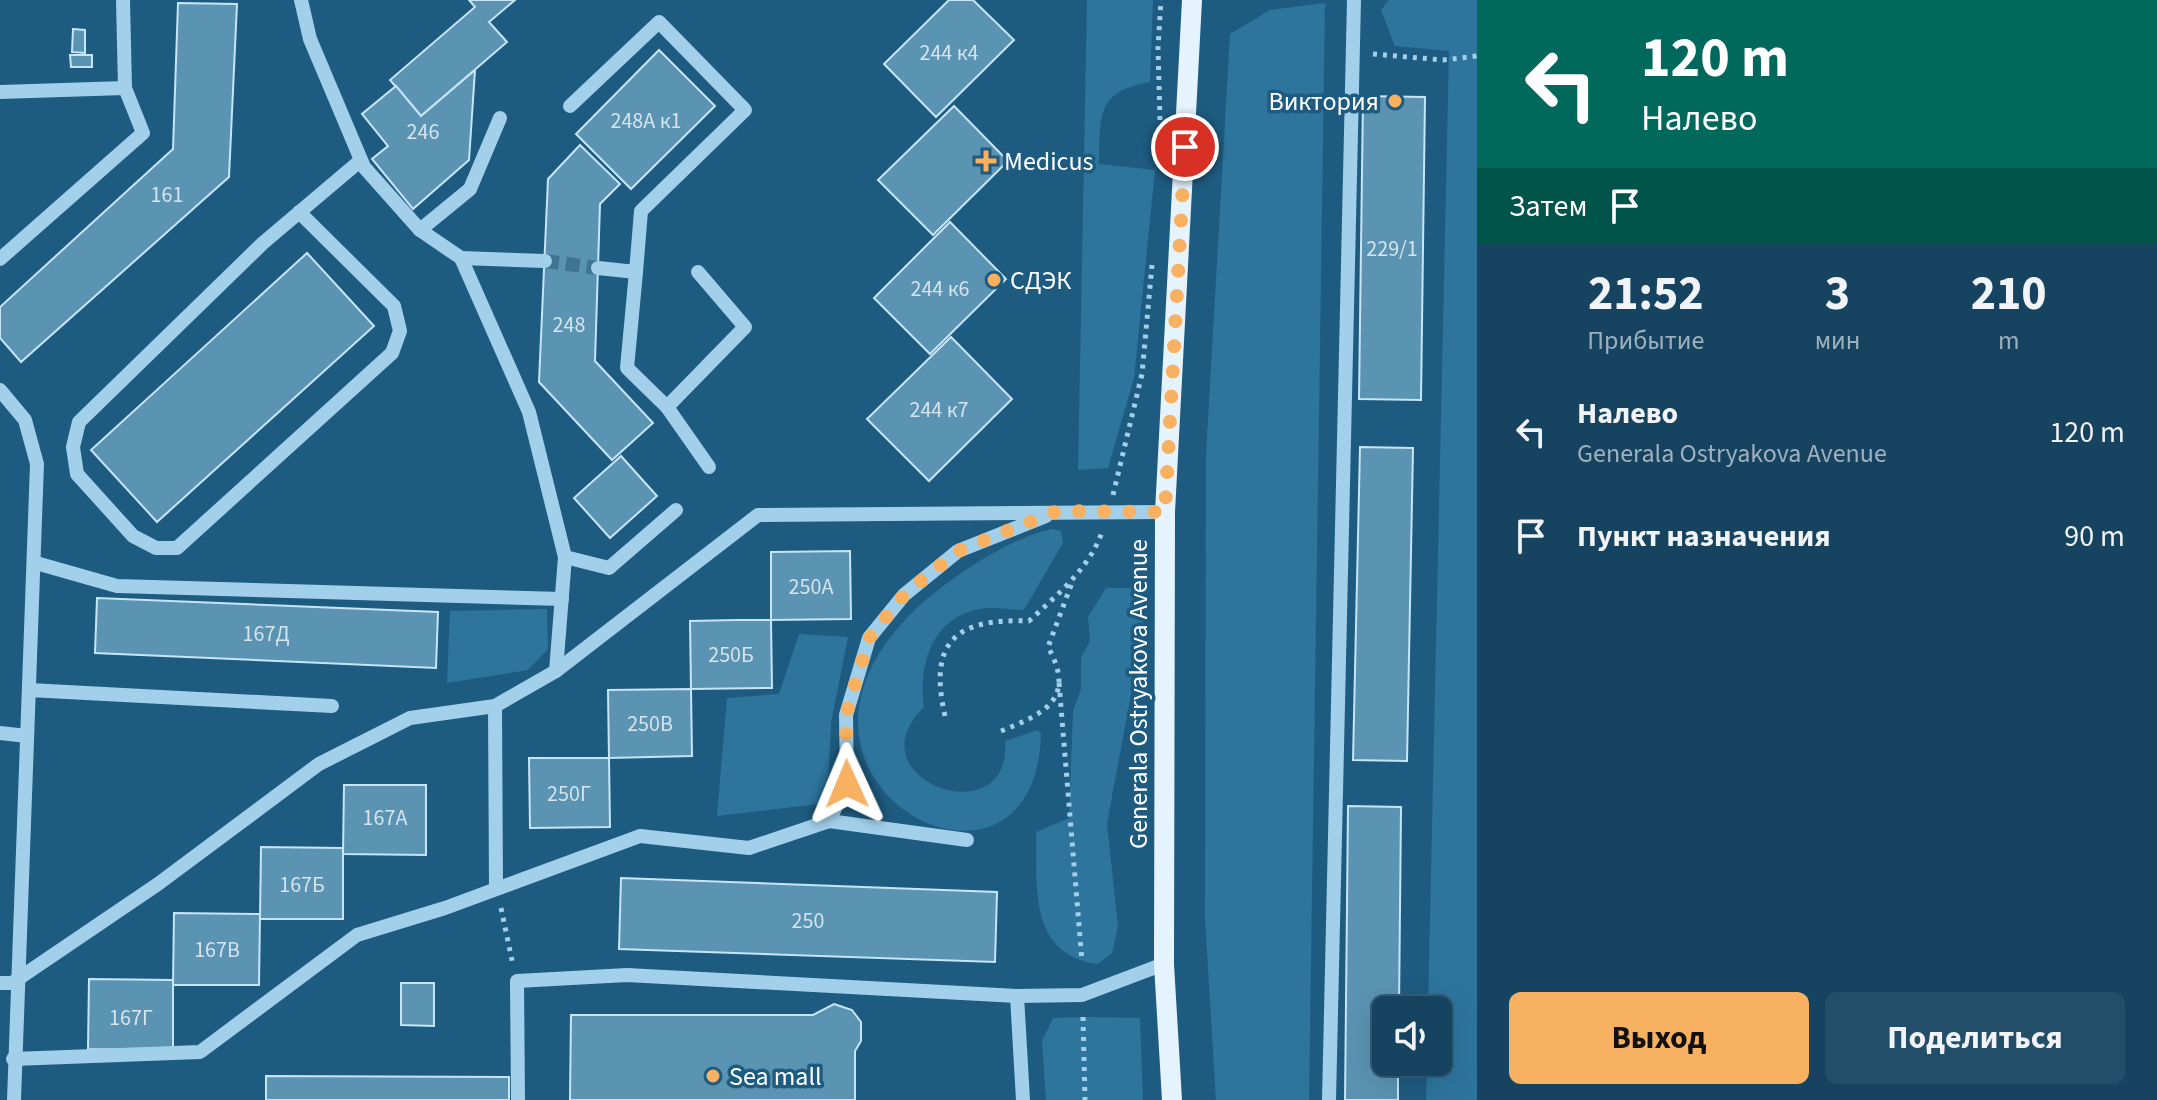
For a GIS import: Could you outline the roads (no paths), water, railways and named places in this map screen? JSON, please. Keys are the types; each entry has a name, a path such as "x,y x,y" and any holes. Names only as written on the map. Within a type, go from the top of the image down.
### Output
{"main road":[{"name":"Generala Ostryakova Avenue","path":"1172,1100 1164,964 1165,512 1192,0"}],"lane":[{"path":"0,259 143,133 125,88 123,0"},
{"path":"301,0 310,39 361,160 420,230 461,258 529,412 565,557 556,671"},
{"path":"1329,1100 1354,0"},
{"path":"570,106 659,22 745,110 641,211 627,368 667,407 709,467"},
{"path":"0,92 125,88"},
{"path":"420,230 470,189 500,118"},
{"path":"299,212 394,306 400,331 392,353 177,548 156,548 133,536 77,474 73,447 79,422 263,243 299,212 361,160"},
{"path":"461,258 545,261"},
{"path":"598,268 636,272"},
{"path":"667,407 745,327 698,272"},
{"path":"0,390 25,420 37,464 36,563 13,1059 14,1100"},
{"path":"565,557 609,568 676,510"},
{"path":"829,821 847,784 846,715 869,638 904,595 958,551 1057,511"},
{"path":"0,983 18,979 158,884 319,764 410,718 495,706 556,671 758,515 1165,512"},
{"path":"36,563 117,586 562,599"},
{"path":"29,690 332,706"},
{"path":"495,706 496,887"},
{"path":"0,733 27,736"},
{"path":"13,1059 200,1052 357,935 445,908 640,836 749,848 829,821 967,840"},
{"path":"518,1100 517,981 627,975 1017,996 1082,995 1164,964"},
{"path":"1017,996 1023,1100"}],"tunnel":[{"path":"545,261 598,268"}],"place":[{"name":"Виктория","path":"1395,101"},
{"name":"Medicus","path":"986,161"},
{"name":"СДЭК","path":"994,280"},
{"name":"Sea mall","path":"713,1076"}]}
